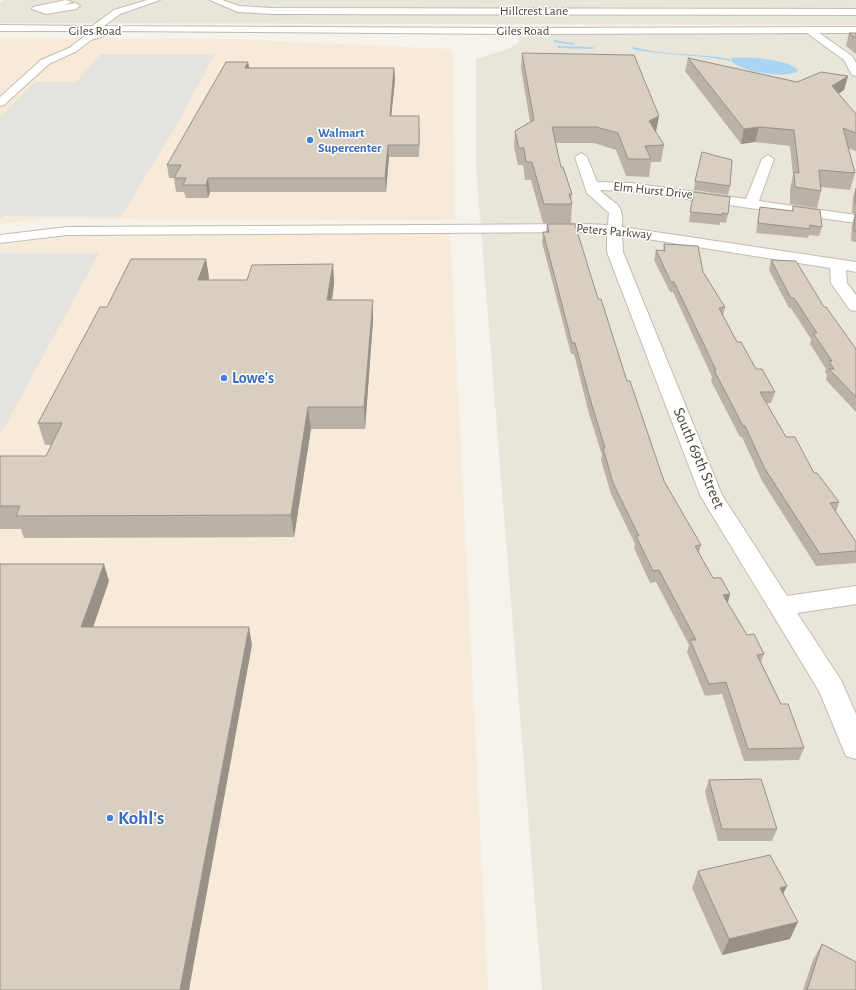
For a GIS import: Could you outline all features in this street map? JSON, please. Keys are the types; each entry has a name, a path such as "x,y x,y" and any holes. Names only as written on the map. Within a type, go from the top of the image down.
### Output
{"street":[{"path":"92,30 117,12 156,0"},
{"name":"Hillcrest Lane","path":"214,0 229,7 253,10 856,12"},
{"path":"497,31 494,16 499,11 498,7 502,1"},
{"path":"764,4 772,12"},
{"path":"104,11 117,12"},
{"path":"499,11 508,16 509,31"},
{"name":"Giles Road","path":"0,28 92,30 497,31 856,30"},
{"name":"Giles Road","path":"0,32 191,30"},
{"path":"809,30 823,41 830,43 848,58 856,73"},
{"path":"821,30 834,41 830,43"},
{"path":"0,103 37,68 63,52 78,37 72,33 60,31"},
{"path":"63,52 72,50 88,38 109,31"},
{"name":"South 69th Street","path":"581,157 594,193 615,210 617,217 613,246 615,252 711,495 831,688 856,747"},
{"path":"751,203 768,159"},
{"name":"Elm Hurst Drive","path":"592,186 631,187 856,219"},
{"path":"0,228 45,224 285,224 345,228"},
{"path":"0,239 67,231 284,231 345,228"},
{"name":"Peters Parkway","path":"345,228 583,228 615,230 856,267"},
{"path":"838,264 838,283 856,306"},
{"path":"780,606 856,595"}],"shaded area":[{"path":"4,0 856,0 856,25 0,23 0,3"},
{"path":"520,33 856,33 856,990 542,990 476,166 476,59 508,49 518,43"},
{"path":"0,38 235,39 450,49 453,57 455,220 43,219 0,224"},
{"path":"101,54 215,54 175,128 121,217 4,216 0,219 0,117 35,82 76,82"},
{"path":"450,232 488,990 0,990 0,245 78,235"},
{"path":"0,253 99,253 4,428 0,432"}],"water":[{"path":"747,57 766,59 785,63 798,70 797,72 782,75 754,72 738,66 732,62 732,58"}],"building":[{"path":"849,33 856,33 856,38"},
{"path":"522,53 634,55 659,116 649,121 664,145 645,146 651,159 628,159 618,133 596,127 552,127 561,167 563,167 572,194 569,194 572,204 544,204 532,162 526,162 524,148 519,148 515,131 534,120"},
{"path":"688,58 797,82 821,72 848,76 832,86 856,114 856,133 843,128 855,173 819,170 821,191 795,187 794,172 799,173 794,130 759,127 744,129"},
{"name":"Walmart Supercenter","path":"226,62 248,62 245,68 394,68 390,116 419,116 419,145 388,145 385,178 208,178 206,185 183,185 186,178 174,178 181,165 167,165"},
{"path":"702,152 732,160 730,186 695,181"},
{"path":"694,192 730,197 728,214 722,213 722,215 690,212"},
{"path":"793,206 820,210 822,227 810,225 810,229 758,223 760,207 793,211"},
{"path":"856,214 856,232 854,231"},
{"path":"547,224 575,224 598,299 601,299 627,381 630,381 664,481 701,545 695,546 713,578 721,578 730,594 723,595 747,635 754,634 764,654 757,655 781,704 788,704 804,748 748,749 726,682 709,684 690,640 696,640 659,570 653,571 636,536 639,536 613,483 603,448 605,448 575,343 572,343 543,232 549,232"},
{"path":"664,244 698,246 703,272 725,307 719,308 737,342 741,342 756,369 762,369 775,392 760,392 786,437 795,437 814,473 817,473 839,502 830,503 856,542 856,551 820,554 765,469 745,426 743,426 714,370 716,370 674,282 671,282 656,250 665,251"},
{"name":"Lowe's","path":"131,259 206,259 198,280 247,280 252,265 333,264 327,300 373,300 364,407 308,407 291,515 16,516 20,506 0,506 0,456 46,456 62,423 38,423 100,307 107,307"},
{"path":"771,260 796,261 824,307 826,307 856,349 856,397 829,369 834,369 829,361 832,361 813,333 817,333 794,298 791,298"},
{"name":"Kohl's","path":"0,564 104,564 81,627 249,627 180,990 0,990"},
{"path":"761,779 777,829 722,829 709,780"},
{"path":"770,855 787,886 780,888 798,922 729,939 698,871"},
{"path":"822,944 856,962 856,990 807,990"}],"waterway":[{"path":"554,41 574,44"},
{"path":"558,47 593,48"},
{"path":"633,48 657,53 707,56 731,60"}],"place":[{"name":"Walmart Supercenter","path":"310,140"},
{"name":"Lowe's","path":"224,378"},
{"name":"Kohl's","path":"110,818"}]}
